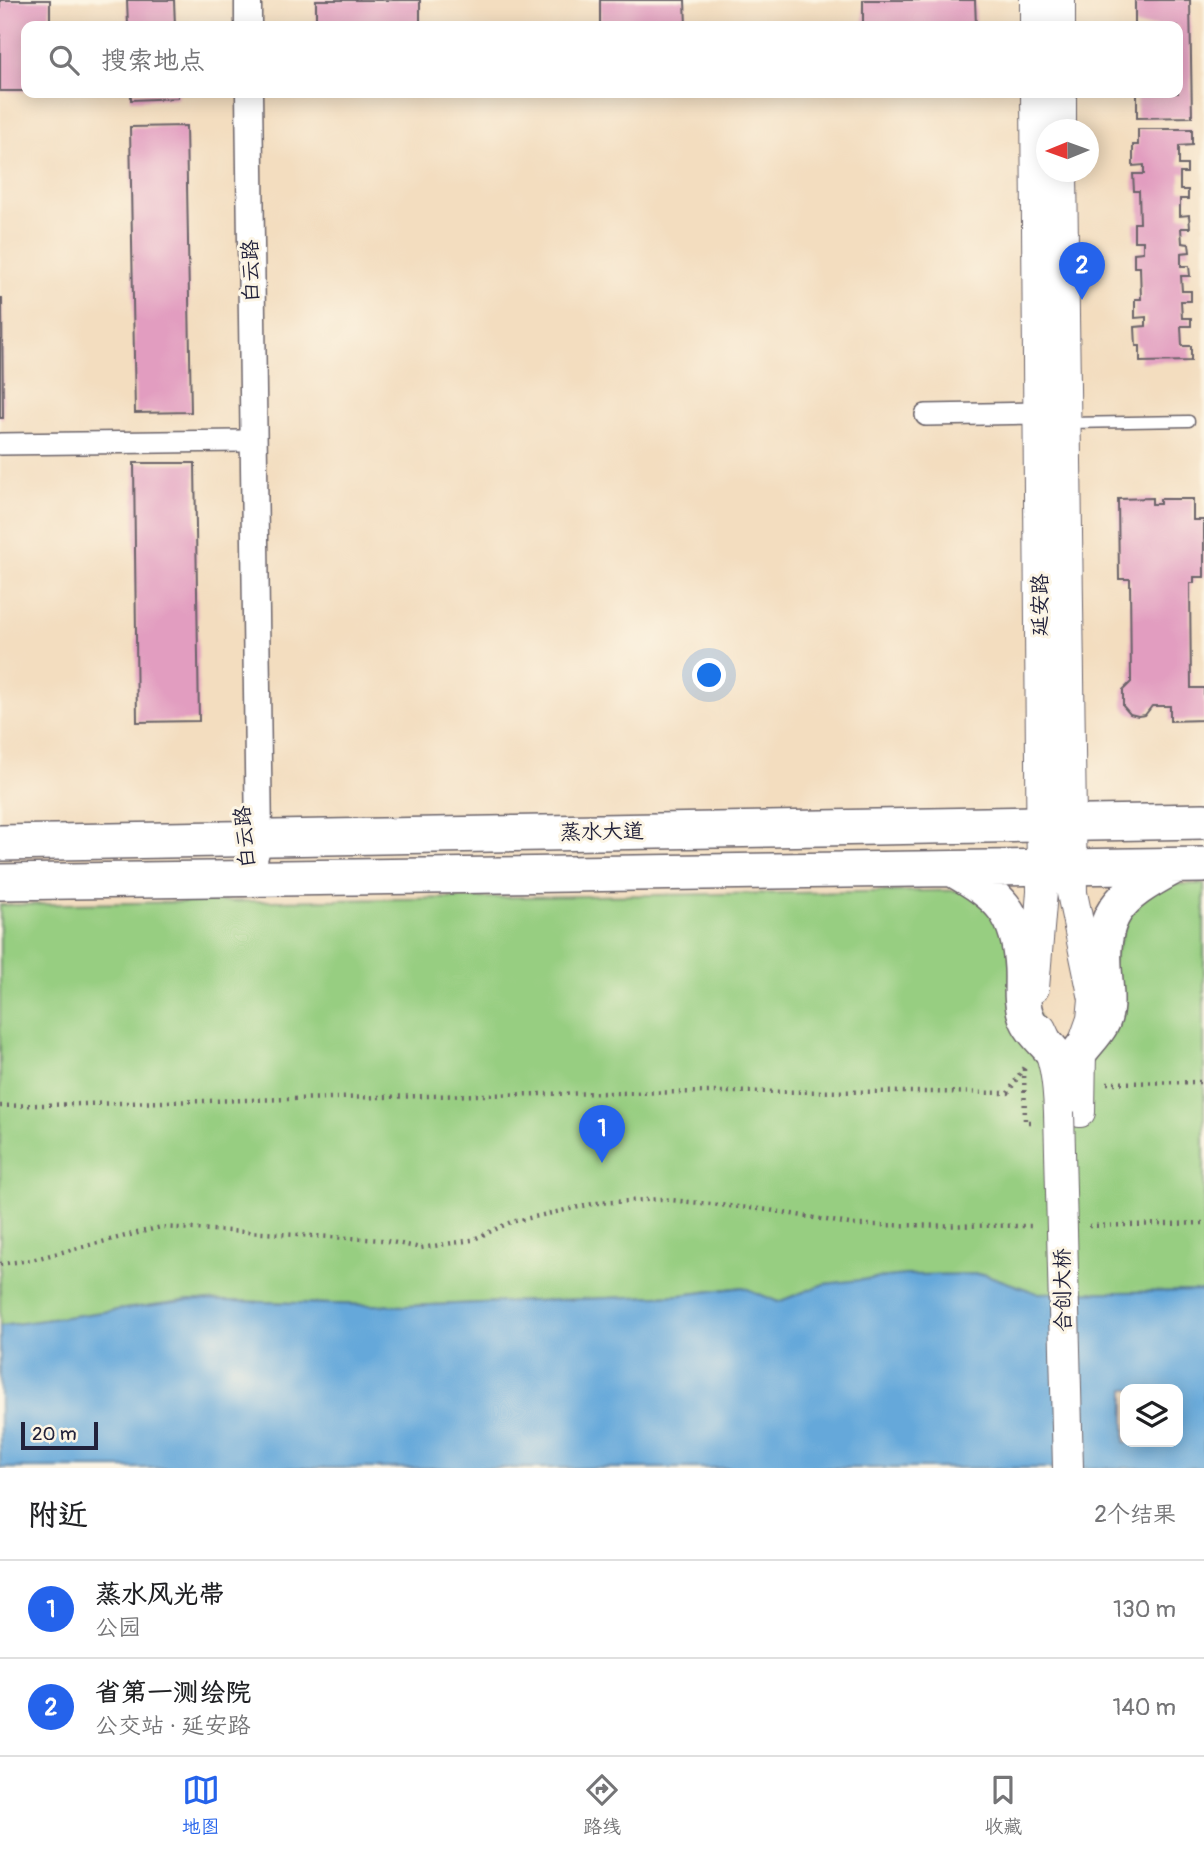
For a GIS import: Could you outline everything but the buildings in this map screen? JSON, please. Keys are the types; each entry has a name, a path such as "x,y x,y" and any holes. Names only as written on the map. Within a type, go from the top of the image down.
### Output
{"main road":[{"path":"1035,0 1035,21"},
{"path":"1060,0 1060,21"},
{"name":"延安路","path":"1036,98 1052,418 1057,867 1033,1000 1037,1021 1052,1056 1069,1112"},
{"path":"1061,98 1062,119"},
{"name":"延安路","path":"1052,418 1062,182"},
{"name":"蒸水大道","path":"0,843 1204,821"},
{"path":"953,869 989,890 1007,910 1018,931 1022,969 1021,1001 1027,1020 1052,1056 1102,1023 1107,1002 1103,946 1119,902 1140,884 1189,865"},
{"name":"蒸水大道","path":"0,882 1189,865"},
{"name":"延安路","path":"1052,1056 1094,999 1072,893 1057,867"},
{"name":"合创大桥","path":"1068,1468 1069,1112"},
{"name":"合创大桥","path":"1069,1112 1088,1468"}],"street":[{"path":"237,0 237,21"},
{"path":"248,0 248,21"},
{"name":"白云路","path":"237,98 250,840"},
{"name":"白云路","path":"248,879 249,98"},
{"path":"926,415 1052,418"},
{"path":"0,444 241,441"}],"lane":[{"path":"1052,418 1189,421"}],"path":[{"path":"0,1106 557,1094 1008,1093 1052,1056"},
{"path":"1107,1083 1204,1082"},
{"path":"0,1264 32,1261 161,1227 382,1240 421,1248 472,1240 511,1222 597,1203 661,1199 769,1210 855,1224 1044,1226"},
{"path":"1083,1226 1204,1223"}],"green space":[{"path":"1140,884 1204,884 1204,1291 1037,1293 984,1274 824,1284 778,1302 742,1287 681,1295 406,1306 190,1300 0,1326 0,905 989,890 1052,1051 1081,1049"}],"water":[{"path":"984,1274 1037,1293 1204,1291 1204,1468 0,1468 0,1326 190,1300 406,1306 681,1295 743,1287 778,1302 824,1284 905,1275"}],"place":[{"name":"省第一测绘院","path":"1082,300"},
{"name":"蒸水风光带","path":"602,1163"}]}
